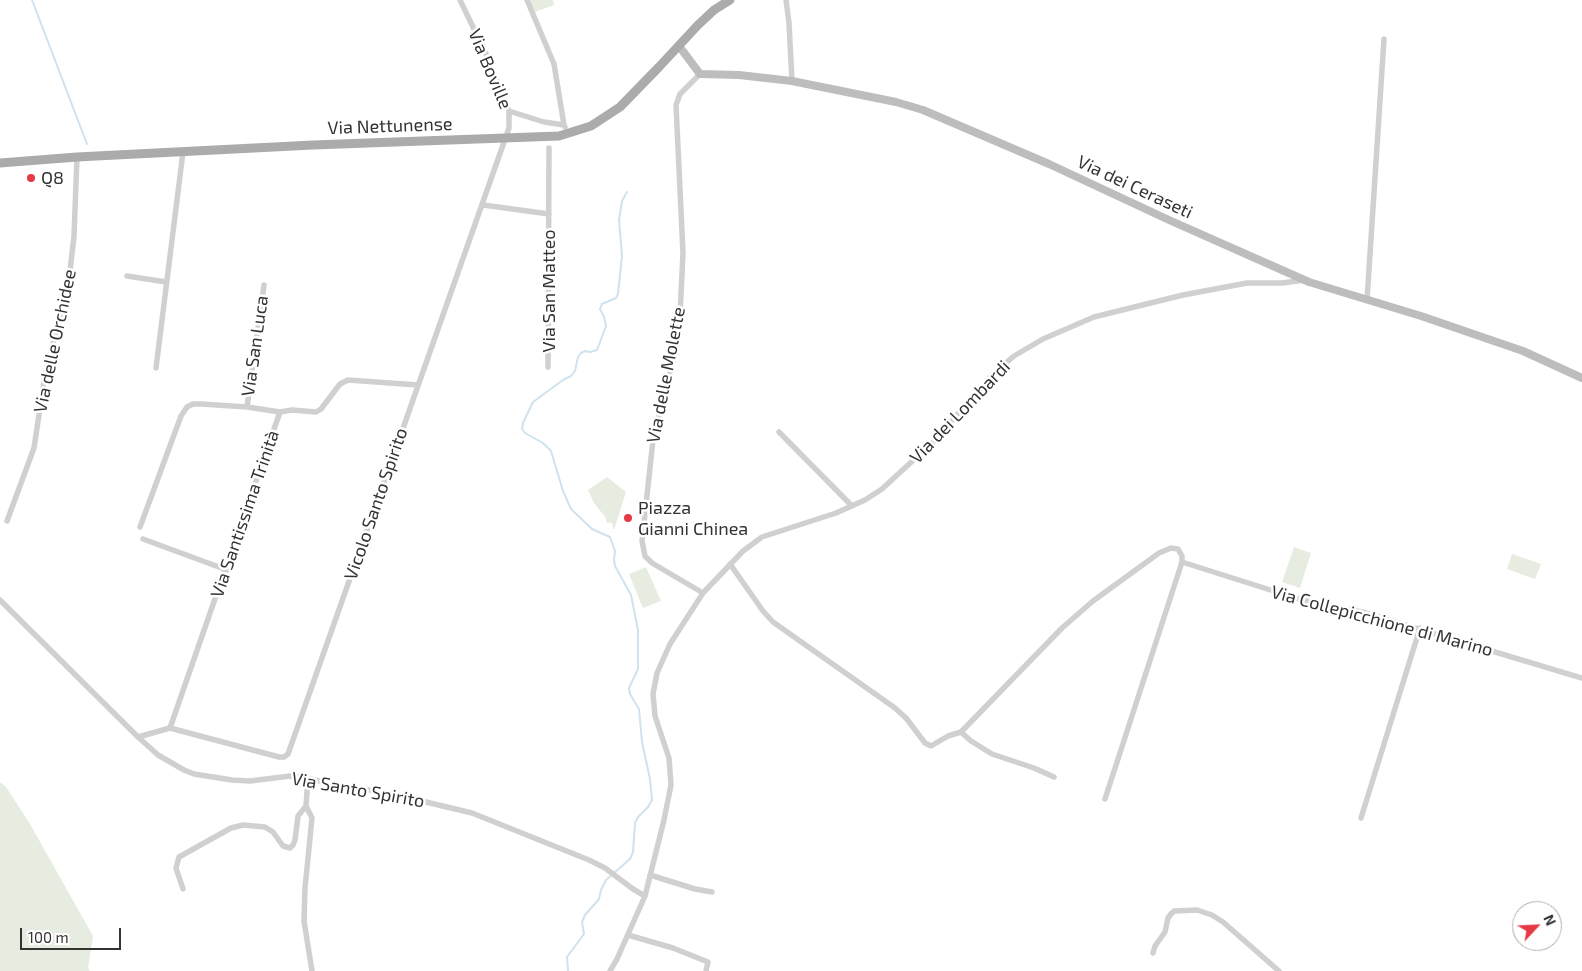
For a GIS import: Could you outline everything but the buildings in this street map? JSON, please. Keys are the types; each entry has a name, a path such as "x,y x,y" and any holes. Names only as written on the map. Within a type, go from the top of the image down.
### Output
{"main road":[{"name":"Via Nettunense","path":"0,163 76,156 313,145 549,138 566,130 591,126 620,108 708,15 730,0"}],"street":[{"name":"Via Boville","path":"460,0 486,54 509,110 510,125 505,139"},
{"path":"527,0 554,64 566,130"},
{"path":"786,0 789,20 792,81"},
{"path":"1367,300 1384,39"},
{"path":"679,46 700,74"},
{"name":"Via dei Ceraseti","path":"700,74 739,75 792,81 896,102 930,112 1305,280 1523,351 1582,378"},
{"name":"Via delle Molette","path":"700,74 680,94 676,105 683,254 680,315 675,351 652,440 642,541 644,553 652,563 703,593"},
{"path":"509,110 566,130"},
{"name":"Vicolo Santo Spirito","path":"170,728 279,757 287,755 505,139"},
{"name":"Via San Matteo","path":"548,367 549,148"},
{"path":"156,368 183,152"},
{"name":"Via delle Orchidee","path":"7,520 34,448 44,383 69,280 75,226 76,156"},
{"name":"Via San Matteo","path":"483,205 549,214"},
{"path":"127,276 166,282"},
{"name":"Via dei Lombardi","path":"610,971 645,896 672,780 668,754 656,716 653,694 660,663 703,593 747,547 762,537 852,506 891,483 937,437 987,379 1014,356 1043,339 1094,317 1174,298 1241,284 1287,283 1305,280"},
{"name":"Via San Luca","path":"247,407 264,285"},
{"name":"Via Santissima Trinità","path":"170,728 280,412 292,410 316,412 340,384 348,380 418,385"},
{"path":"140,527 185,409 191,405 199,404 247,407 280,412"},
{"path":"779,432 852,506"},
{"path":"143,539 226,570"},
{"name":"Via Collepicchione di Marino","path":"730,564 773,622 896,709 909,721 927,745 932,746 946,737 961,732 1066,624 1093,601 1165,550 1174,548 1178,549 1182,556 1182,562 1302,600 1362,612 1420,628 1582,678"},
{"path":"1105,799 1182,562"},
{"name":"Via Santo Spirito","path":"0,600 138,737 171,764 194,774 232,780 250,781 295,776 308,778 388,793 477,814 581,856 609,871 645,896"},
{"path":"1361,818 1420,628"},
{"path":"138,737 170,728"},
{"path":"961,732 975,744 999,757 1034,768 1054,777"},
{"path":"183,889 176,866 178,858 182,854 231,828 243,825 267,828 274,833 282,845 290,848 295,842 298,816 306,806 308,778"},
{"path":"306,806 311,814 312,821 305,888 304,921 312,971"},
{"path":"650,875 695,889 712,892"},
{"path":"1153,953 1155,946 1165,932 1168,918 1174,911 1197,910 1220,920 1279,971"},
{"path":"628,935 672,948 708,962 706,971"}],"shaded area":[{"path":"529,0 553,0 554,5 535,12"},
{"path":"607,477 626,492 614,530 612,523 606,522 606,518 594,503 588,490"},
{"path":"1294,547 1311,553 1300,588 1282,582"},
{"path":"1512,554 1541,564 1535,579 1507,569"},
{"path":"646,567 661,601 643,608 629,574"},
{"path":"0,782 6,787 30,824 93,936 88,968 90,971 0,971"}],"waterway":[{"path":"32,0 87,144"},
{"path":"568,971 567,957 584,934 582,922 585,915 599,899 606,880 630,859 633,852 635,823 652,800 650,779 642,742 639,709 630,694 629,688 638,669 638,630 631,595 615,566 615,551 610,537 592,529 571,509 563,491 551,451 543,443 525,433 522,429 533,402 571,376 575,371 578,357 581,353 597,350 606,326 600,309 602,304 616,298 618,294 622,256 619,220 622,201 627,192"}],"place":[{"name":"Q8","path":"31,178"},
{"name":"Piazza Gianni Chinea","path":"628,518"}]}
